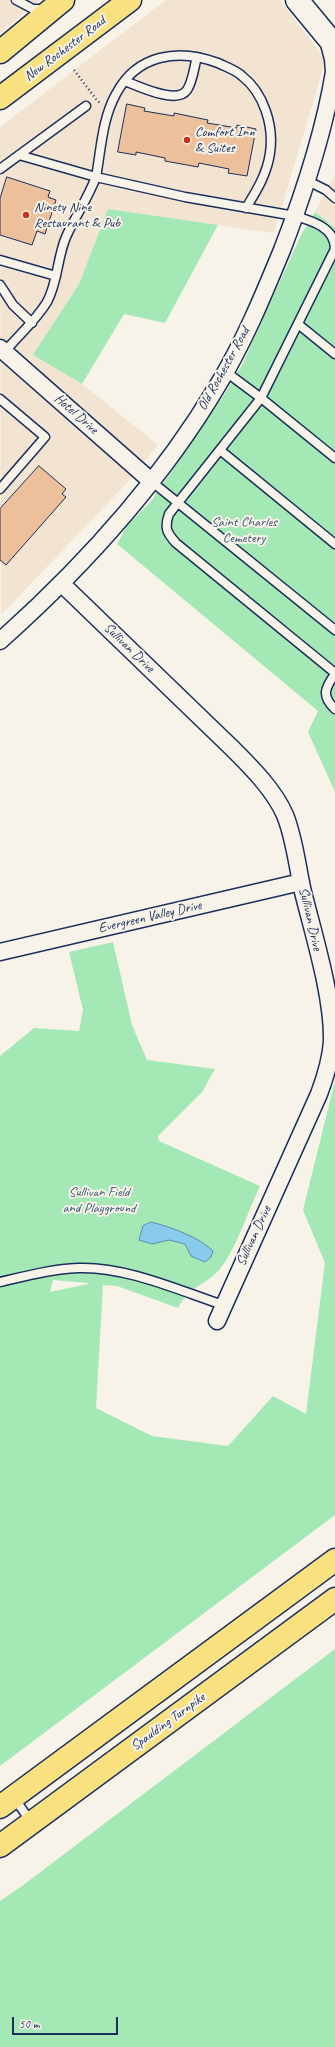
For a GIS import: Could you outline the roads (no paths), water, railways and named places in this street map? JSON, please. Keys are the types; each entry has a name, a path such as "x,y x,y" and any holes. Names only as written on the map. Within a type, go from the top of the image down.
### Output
{"main road":[{"name":"New Rochester Road","path":"0,98 130,0"},
{"path":"297,0 331,41"},
{"path":"0,52 57,4"},
{"path":"7,1802 335,1560"},
{"name":"Spaulding Turnpike","path":"0,1846 335,1598"}],"street":[{"name":"Old Rochester Road","path":"0,641 62,584 151,481 187,433 226,372 251,323 295,216 308,180 334,72 331,41"},
{"path":"308,180 335,120"},
{"name":"Hotel Drive","path":"1,352 151,481"},
{"name":"Sullivan Drive","path":"62,584 256,773 277,800 285,815 295,846 301,882 323,978 332,1026 332,1043 319,1094 217,1321"},
{"name":"Evergreen Valley Drive","path":"0,952 301,882"}],"lane":[{"path":"16,0 33,9 57,4"},
{"path":"1,352 32,323 50,296 65,238 89,196 96,177 110,107 116,94 125,81 153,60 169,55 197,57 226,66 242,76 257,92 267,113 271,134 269,158 259,186 246,208"},
{"path":"125,81 153,92 173,96 181,95 186,91 190,84 197,57"},
{"path":"0,169 86,106"},
{"path":"19,155 96,177 312,220 331,233 335,241 335,249 261,398 169,514 166,524 169,535 176,543 335,674 325,692 327,702 335,709"},
{"path":"308,180 326,190 335,198"},
{"path":"0,260 56,276"},
{"path":"0,285 14,305 32,323"},
{"path":"298,324 335,354"},
{"path":"226,372 261,398 335,458"},
{"path":"0,399 45,437 0,489"},
{"path":"220,450 335,544"},
{"path":"151,481 179,502 335,630"},
{"path":"0,1282 46,1272 79,1268 112,1271 145,1279 223,1305"},
{"path":"7,1802 31,1823"}],"water":[{"path":"151,1222 176,1230 200,1241 213,1251 211,1257 205,1262 191,1256 185,1244 169,1240 152,1244 139,1240 143,1226"}],"place":[{"name":"Comfort Inn & Suites","path":"187,140"},
{"name":"Ninety Nine Restaurant & Pub","path":"26,215"}],"park label":[{"name":"Saint Charles Cemetery","path":"244,530"},
{"name":"Sullivan Field and Playground","path":"99,1200"}]}
